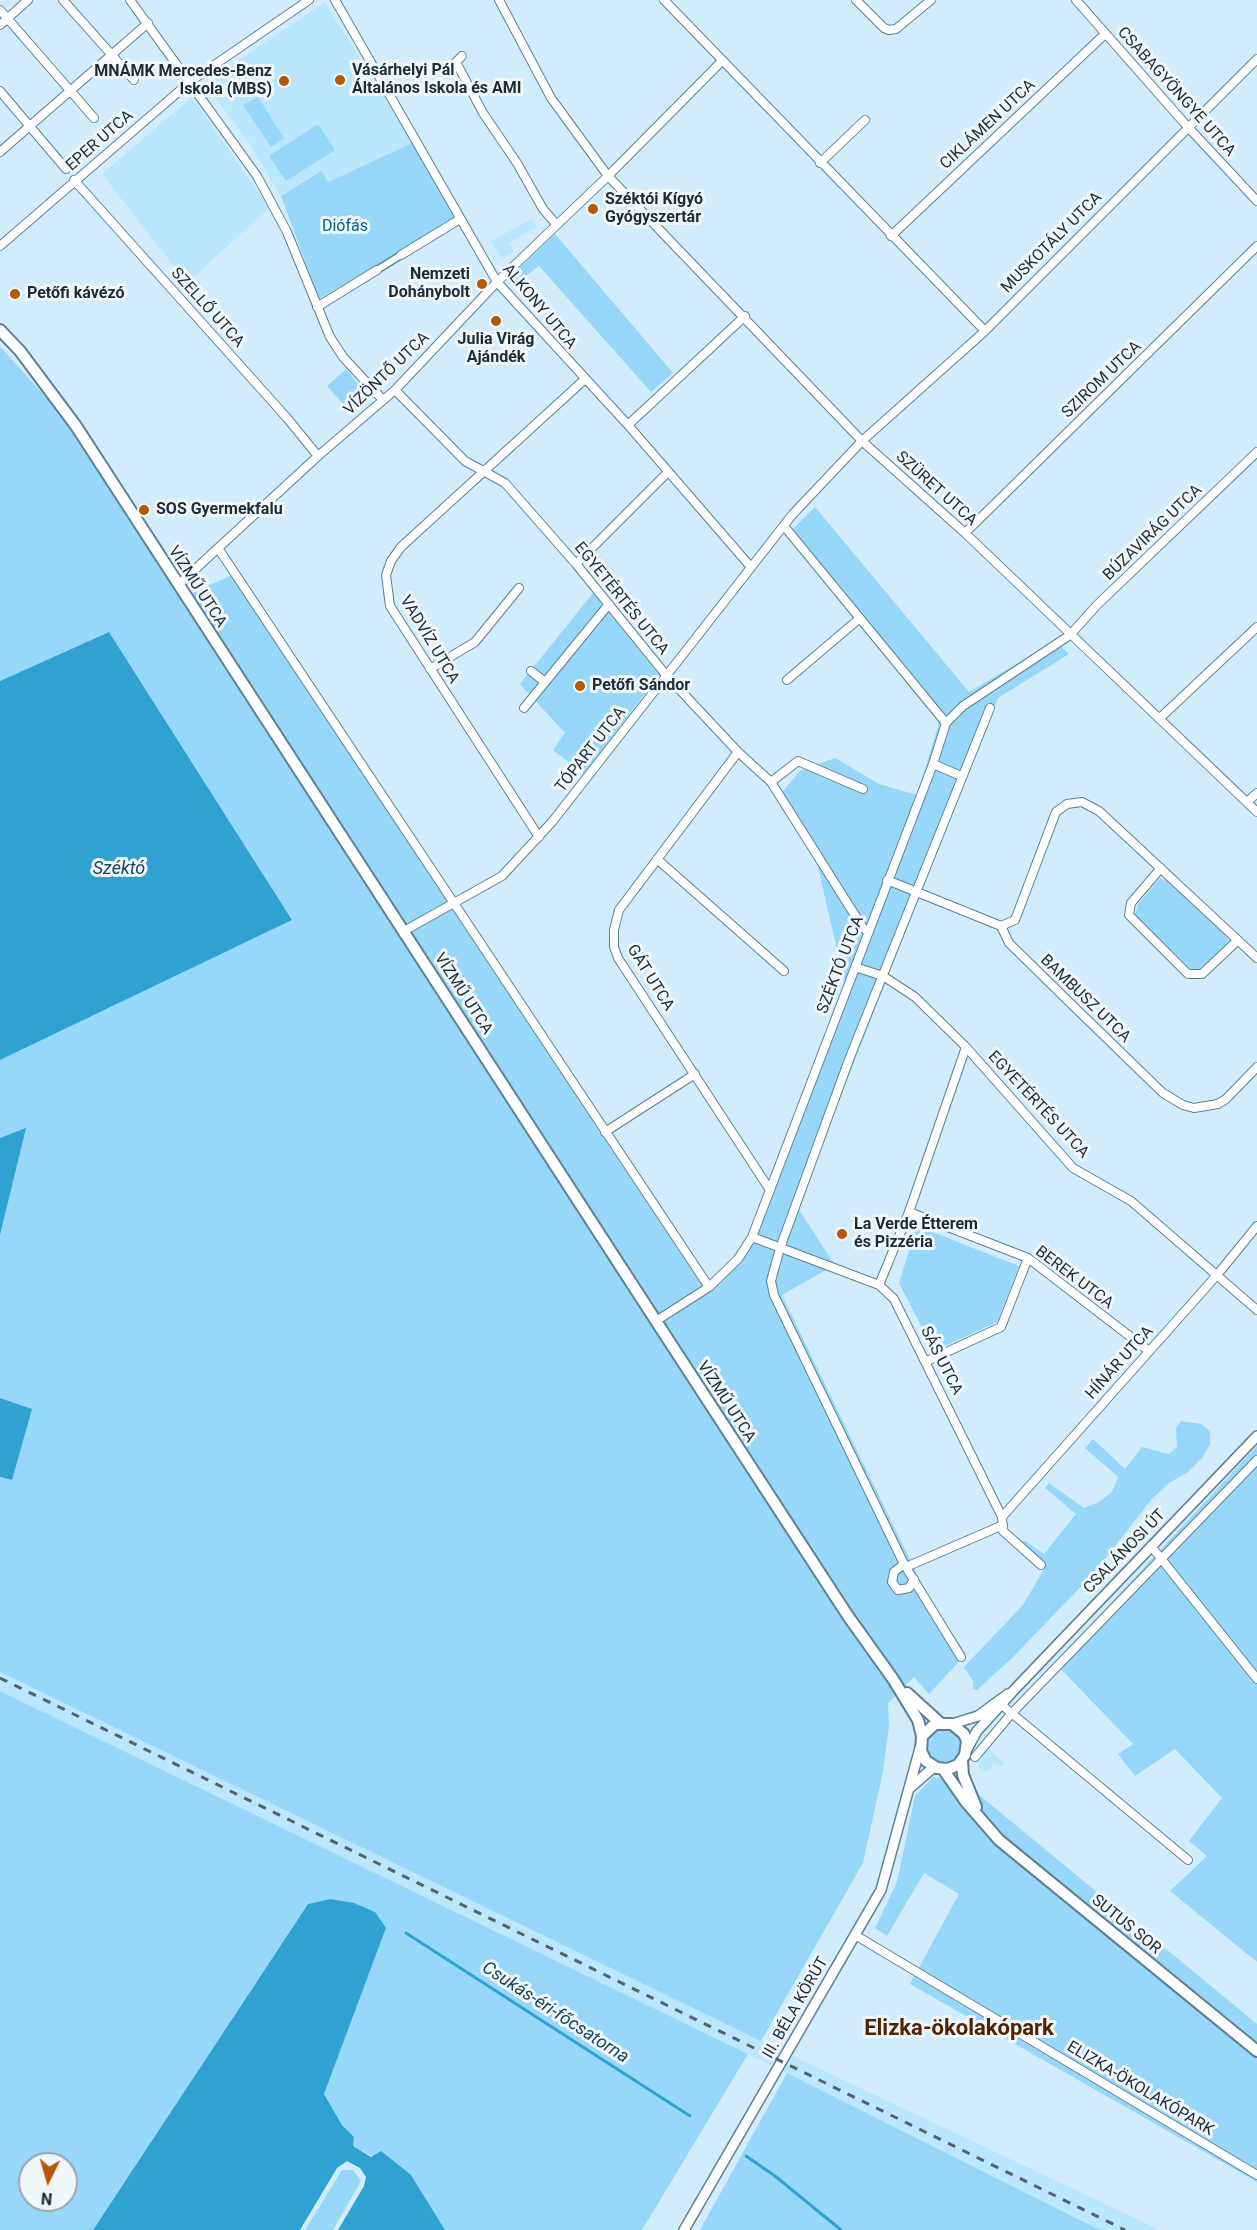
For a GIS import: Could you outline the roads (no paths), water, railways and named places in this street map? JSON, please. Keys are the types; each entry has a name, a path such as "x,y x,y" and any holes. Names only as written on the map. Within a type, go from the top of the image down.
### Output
{"main road":[{"name":"VÍZMŰ UTCA","path":"0,330 20,351 76,426 848,1616 893,1679"},
{"path":"893,1679 940,1723"},
{"path":"893,1679 918,1720 921,1741 926,1761 938,1768 953,1767 971,1753 964,1734 952,1724 940,1723 930,1727 921,1741"},
{"path":"962,1761 968,1791 981,1818"},
{"name":"SUTUS SOR","path":"938,1768 966,1802 1016,1854 1257,2051"}],"street":[{"path":"0,25 27,0"},
{"path":"63,0 134,80"},
{"path":"130,0 240,150 274,204 317,307 343,357 383,400"},
{"name":"EPER UTCA","path":"0,246 191,81 259,39 309,0"},
{"name":"ALKONY UTCA","path":"335,0 497,282 584,380 628,425 667,473 750,566"},
{"name":"SZÜRET UTCA","path":"499,0 551,98 608,176 745,316 862,441 965,533 1257,812"},
{"path":"664,0 985,331"},
{"path":"856,0 884,28 889,30 896,29 931,0"},
{"name":"CSABAGYÖNGYE UTCA","path":"1076,0 1187,126 1257,201"},
{"path":"0,10 94,118"},
{"path":"0,152 148,23"},
{"name":"CIKLÁMEN UTCA","path":"891,236 1105,34"},
{"path":"462,56 456,62 483,113 517,163 543,209 556,224"},
{"name":"MUSKOTÁLY UTCA","path":"862,441 985,331 1187,126 1257,59"},
{"name":"VÍZÖNTŐ UTCA","path":"178,585 318,456 395,390 497,282 608,176 722,61"},
{"path":"0,91 66,169"},
{"path":"820,163 865,120"},
{"name":"SZELLŐ UTCA","path":"74,180 287,418 318,456"},
{"path":"317,307 460,219"},
{"name":"SZIROM UTCA","path":"965,533 1257,246"},
{"path":"628,425 745,316"},
{"name":"VADVÍZ UTCA","path":"539,837 390,606 386,575 391,561 401,547 584,380"},
{"name":"EGYETÉRTÉS UTCA","path":"395,390 465,461 505,483 576,564 666,675 738,752 771,782 863,928 868,931"},
{"name":"TÓPART UTCA","path":"404,931 502,876 539,837 750,566 862,441"},
{"name":"BÚZAVIRÁG UTCA","path":"1070,635 1105,597 1257,452"},
{"path":"576,564 667,473"},
{"path":"784,526 946,723"},
{"path":"218,548 456,902 709,1287"},
{"path":"430,669 476,642 519,588"},
{"path":"524,708 609,604"},
{"path":"787,680 860,618"},
{"path":"1160,718 1257,627"},
{"name":"SZÉKTÓ UTCA","path":"656,1321 709,1287 738,1259 752,1237 933,764 946,723 963,706 1070,635"},
{"path":"531,671 545,682"},
{"path":"961,1657 905,1565 774,1295 772,1274 883,976 990,708"},
{"name":"GÁT UTCA","path":"738,752 619,910 614,930 614,947 618,958 770,1190"},
{"path":"771,782 798,761 863,789"},
{"path":"933,764 961,776"},
{"path":"1247,802 1257,793"},
{"path":"887,880 1001,926 1015,920 1056,812 1067,804 1082,802 1094,807 1257,958"},
{"path":"657,859 784,971"},
{"path":"1161,868 1131,903 1130,915 1188,974 1202,974 1238,940"},
{"name":"BAMBUSZ UTCA","path":"1001,926 1009,943 1163,1093 1183,1105 1194,1108 1218,1104 1226,1099 1257,1067"},
{"name":"EGYETÉRTÉS UTCA","path":"855,967 883,976 915,997 966,1047 1073,1167 1131,1201 1257,1310"},
{"path":"879,1285 909,1212 966,1047"},
{"path":"605,1132 694,1074"},
{"name":"BEREK UTCA","path":"909,1212 1028,1258 1149,1352"},
{"name":"HÍNÁR UTCA","path":"1002,1521 1257,1226"},
{"name":"SÁS UTCA","path":"752,1237 879,1285 894,1299 927,1361 1002,1521 1004,1531 1041,1565"},
{"path":"927,1361 1001,1327 1028,1258"},
{"name":"CSALÁNOSI ÚT","path":"971,1753 977,1731 1257,1436"},
{"path":"971,1753 1257,1460"},
{"path":"914,1579 909,1588 898,1590 892,1582 894,1572 905,1565 1002,1521"},
{"path":"1151,1546 1257,1679"},
{"name":"CSALÁNOSI ÚT","path":"952,1724 978,1716 1015,1689"},
{"path":"1003,1706 1188,1860"},
{"name":"III. BÉLA KÖRÚT","path":"684,2230 884,1881 907,1790 915,1772 921,1741"},
{"path":"907,1790 938,1768"},
{"name":"ELIZKA-ÖKOLAKÓPARK","path":"855,1935 1257,2175"}],"water":[{"name":"Széktó","path":"109,632 292,920 0,1060 0,681"},
{"path":"26,1128 0,1235 0,1138"},
{"path":"0,1398 32,1409 12,1480 0,1477"},
{"path":"330,1899 354,1903 375,1912 386,1928 324,2094 342,2125 354,2137 353,2146 371,2157 381,2151 411,2175 445,2230 338,2230 364,2186 366,2177 360,2168 347,2161 337,2168 300,2230 93,2230 308,1904"}],"waterway":[{"name":"Csukás-éri-főcsatorna","path":"406,1933 690,2116"},
{"name":"Csukás-éri-főcsatorna","path":"746,2156 775,2176 841,2230"}],"railway":[{"path":"0,1678 1125,2230"}],"place":[{"name":"Vásárhelyi Pál Általános Iskola és AMI","path":"340,80"},
{"name":"MNÁMK Mercedes-Benz Iskola (MBS)","path":"284,81"},
{"name":"Széktói Kígyó Gyógyszertár","path":"593,209"},
{"name":"Nemzeti Dohánybolt","path":"482,284"},
{"name":"Petőfi kávézó","path":"15,294"},
{"name":"Julia Virág Ajándék","path":"496,321"},
{"name":"SOS Gyermekfalu","path":"144,510"},
{"name":"Petőfi Sándor","path":"580,686"},
{"name":"La Verde Étterem és Pizzéria","path":"842,1234"}],"district":[{"name":"Elizka-ökolakópark","path":"959,2029"}],"park label":[{"name":"Diófás","path":"345,227"}]}
